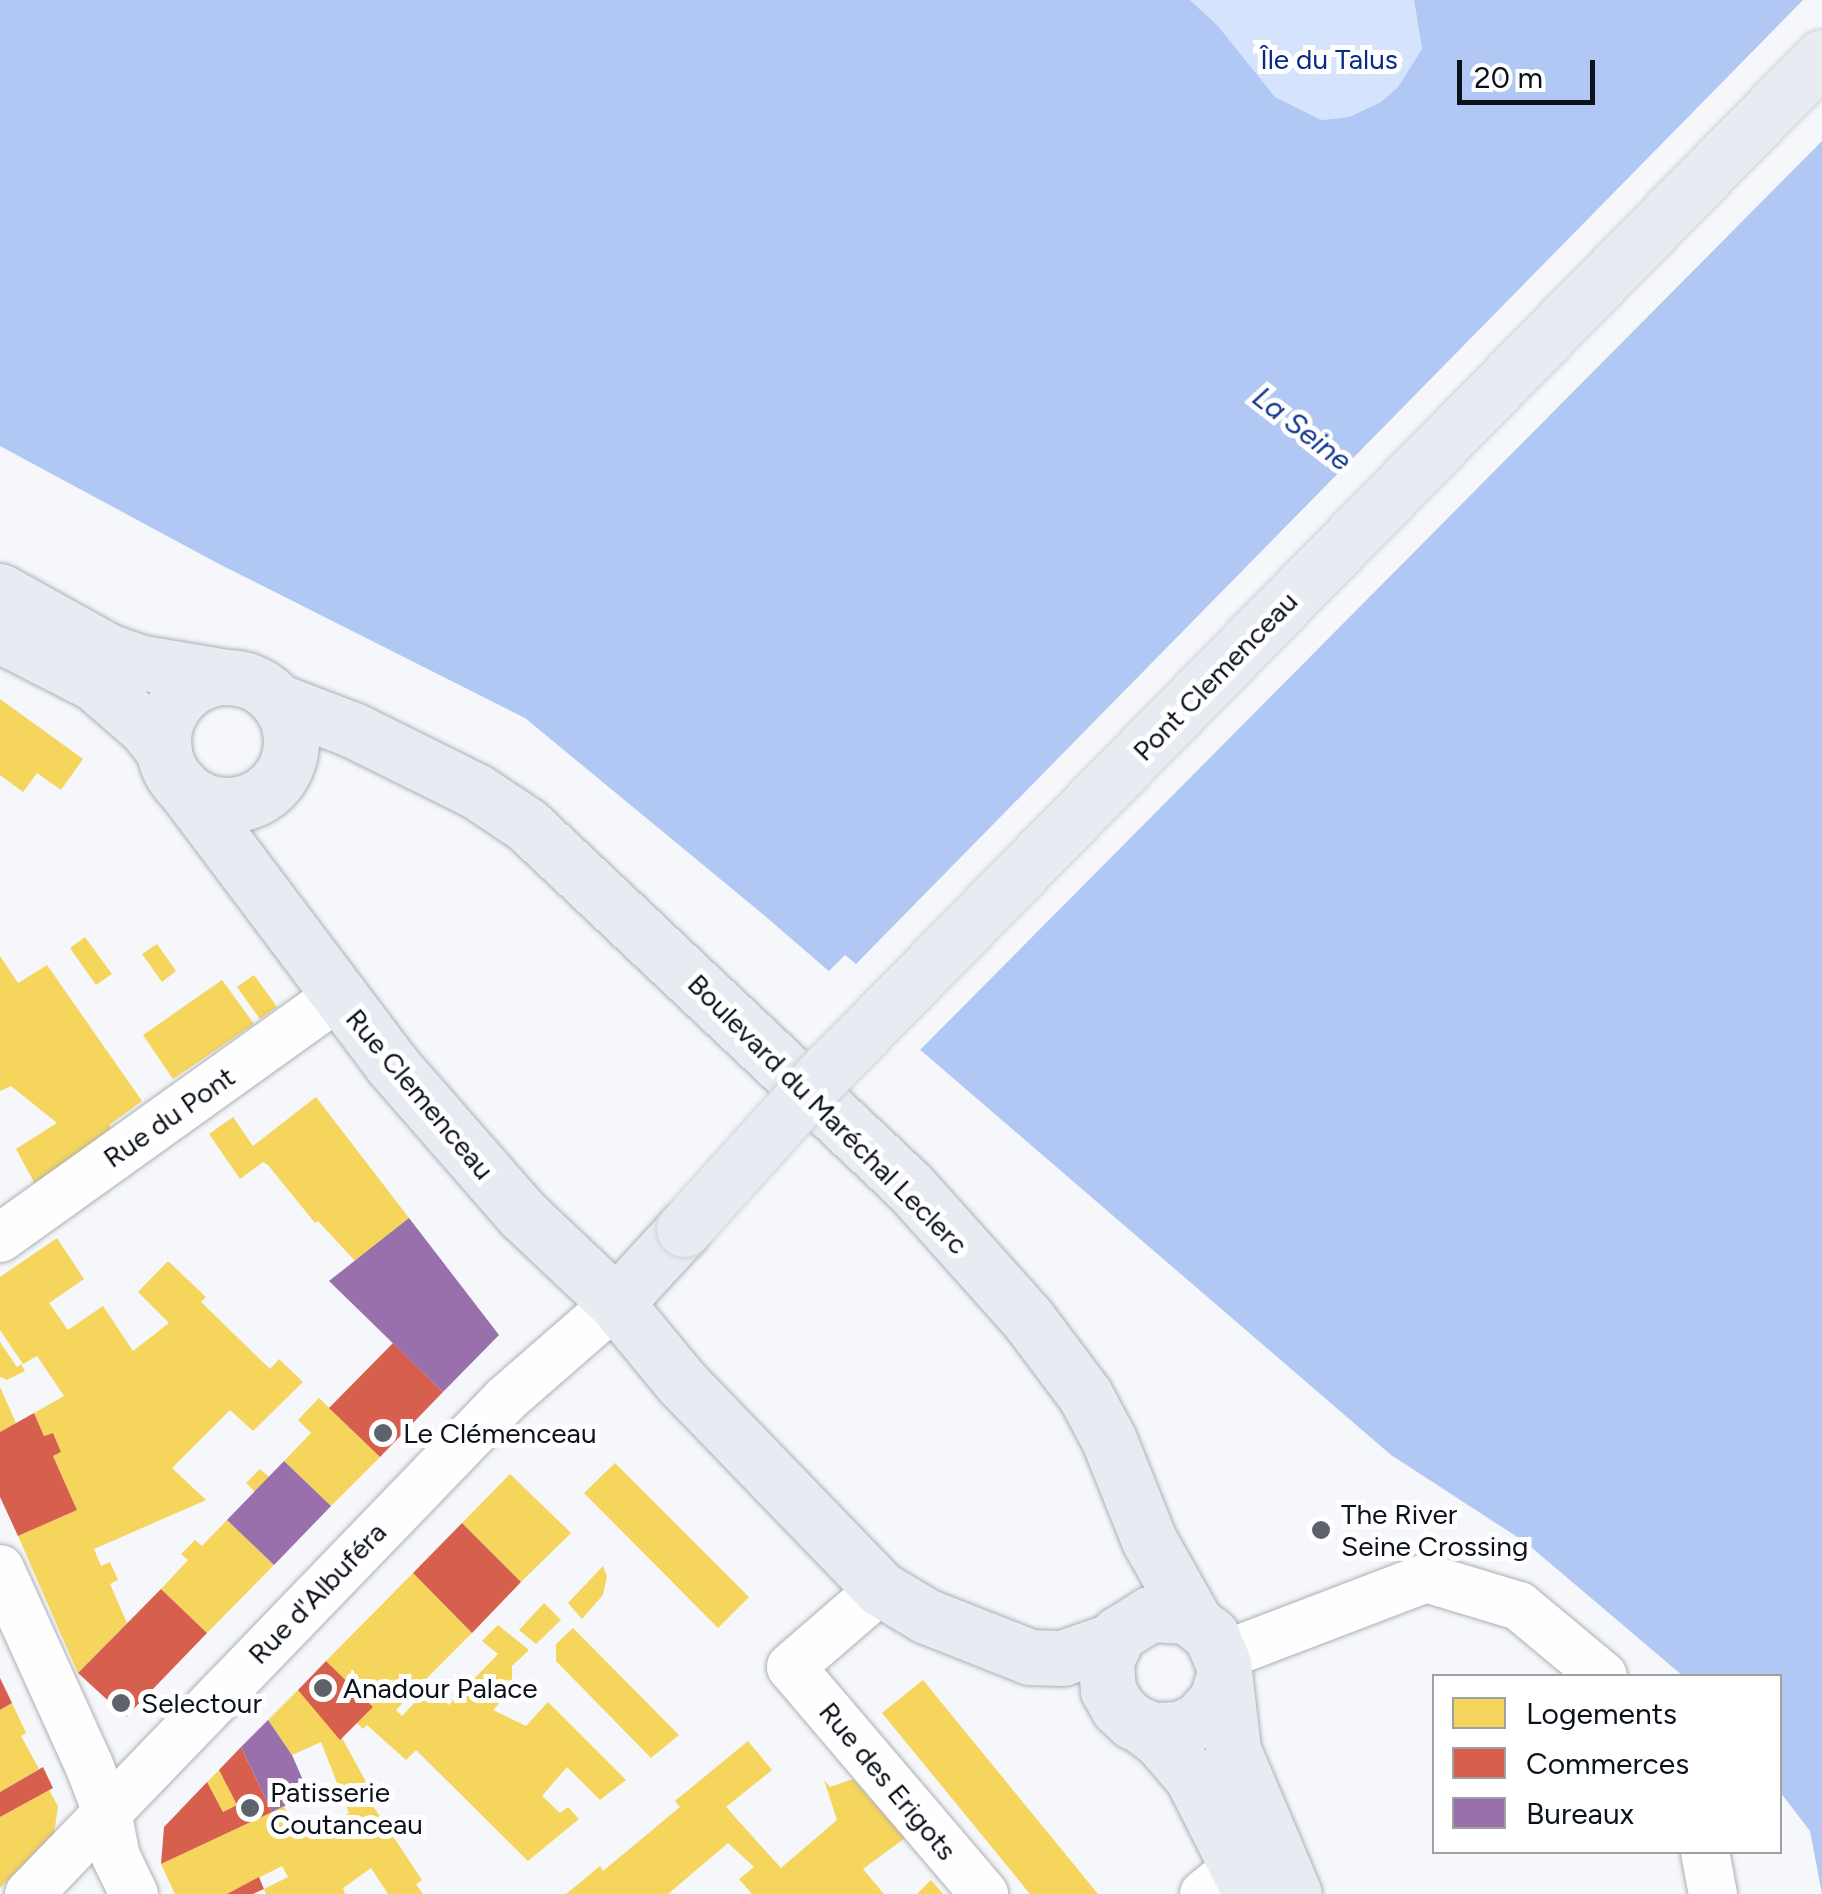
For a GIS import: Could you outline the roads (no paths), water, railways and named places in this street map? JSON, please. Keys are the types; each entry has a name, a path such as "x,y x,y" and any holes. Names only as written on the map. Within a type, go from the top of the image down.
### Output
{"main road":[{"name":"Pont Clemenceau","path":"616,1303 835,1063 1822,58"},
{"path":"0,591 108,651 159,668 251,682 277,702 290,731 241,829 244,866"},
{"path":"0,635 94,683 118,700 173,769 209,802 266,785"},
{"path":"173,769 166,721 178,700 203,682 227,677"},
{"name":"Boulevard du Maréchal Leclerc","path":"277,702 353,730 490,799 554,847 910,1187 1028,1320 1085,1395 1109,1440 1149,1540 1213,1651"},
{"name":"Boulevard du Maréchal Leclerc","path":"266,785 340,758 421,766"},
{"name":"Rue Clemenceau","path":"173,769 392,1066 522,1214 616,1303 682,1383 881,1589 926,1616 988,1644 1038,1659"},
{"path":"1149,1540 1105,1676 1129,1716 1166,1730 1193,1724 1218,1699 1213,1651"},
{"path":"1038,1659 1084,1653 1164,1612 1213,1651 1232,1750 1294,1894"},
{"path":"1038,1659 1129,1716 1178,1758 1192,1777 1231,1885"}],"street":[{"name":"Rue du Pont","path":"0,1238 338,996"},
{"name":"Rue d'Albuféra","path":"29,1894 506,1400 616,1303"},
{"path":"0,1569 106,1812 116,1857 134,1894"},
{"path":"1213,1651 1426,1578 1518,1606 1601,1674"},
{"name":"Rue des Erigots","path":"881,1589 791,1667 984,1894"},
{"path":"1705,1854 1713,1894"}],"water":[{"name":"La Seine","path":"0,0 1190,0 1218,26 1275,97 1321,120 1349,117 1381,102 1398,87 1422,49 1414,0 1822,0 1822,1894 1810,1831 1782,1795 1782,1674 1681,1674 1525,1542 1391,1455 759,911 525,718 219,564 0,446"}],"place":[{"name":"Le Clémenceau","path":"383,1433"},
{"name":"The River Seine Crossing","path":"1321,1530"},
{"name":"Anadour Palace","path":"323,1688"},
{"name":"Selectour","path":"121,1703"},
{"name":"Patisserie Coutanceau","path":"250,1808"}],"park label":[{"name":"Île du Talus","path":"1329,59"}]}
